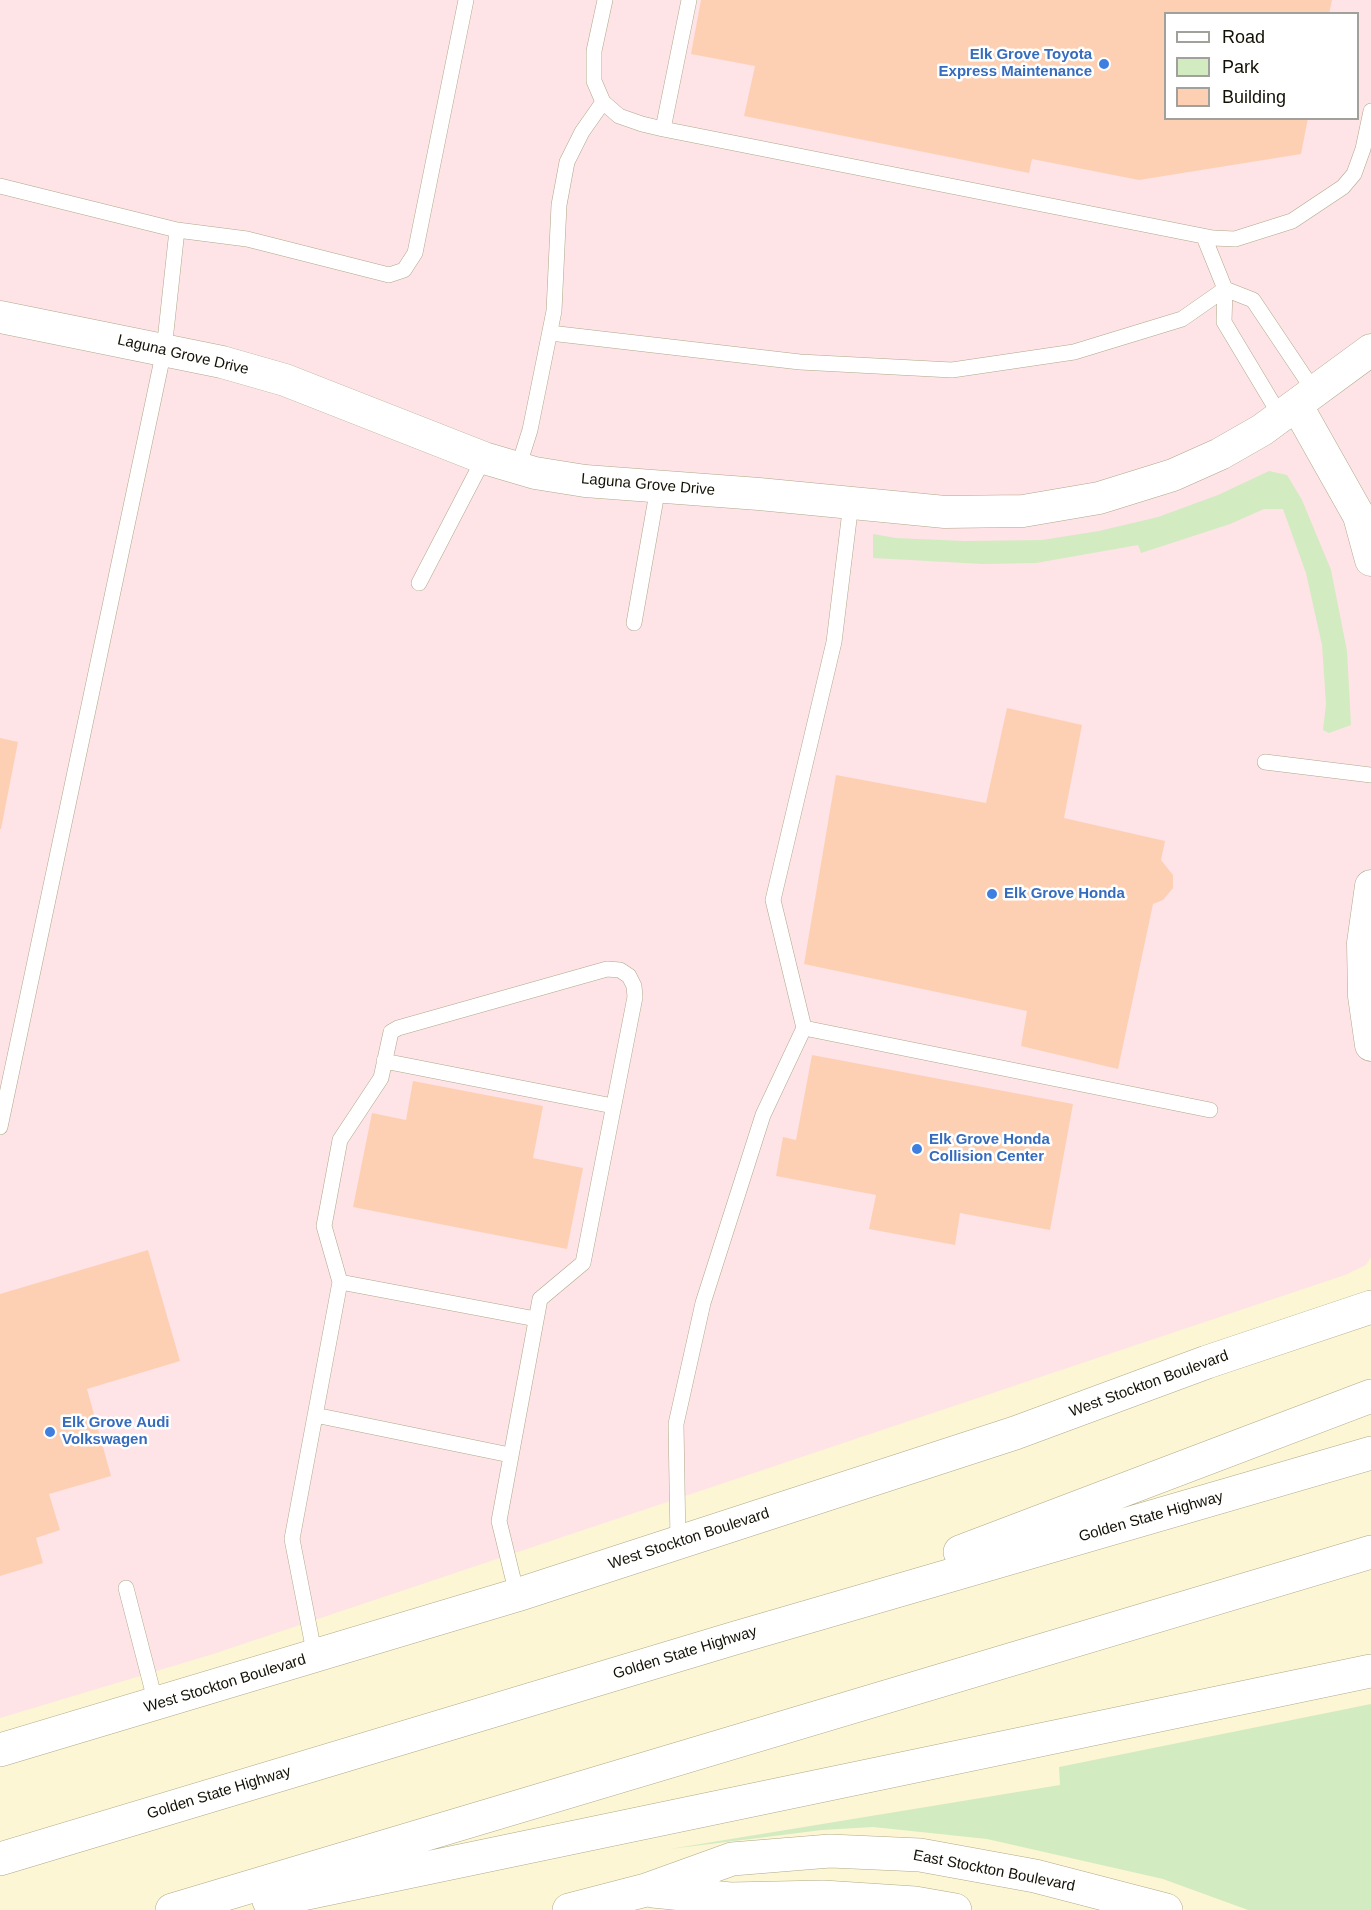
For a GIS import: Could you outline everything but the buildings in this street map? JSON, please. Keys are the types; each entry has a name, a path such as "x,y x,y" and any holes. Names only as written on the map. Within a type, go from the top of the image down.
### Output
{"main road":[{"name":"West Stockton Boulevard","path":"0,1750 517,1595 1015,1433 1208,1362 1371,1307"},
{"path":"735,1638 1371,1396"},
{"name":"Golden State Highway","path":"0,1859 735,1638 1371,1454"},
{"path":"172,1910 1371,1552"},
{"path":"227,1910 1371,1671"},
{"name":"East Stockton Boulevard","path":"569,1910 646,1890 732,1858 830,1851 920,1856 1035,1876 1166,1910"},
{"path":"915,1907 918,1894 923,1886 933,1880 943,1878 1056,1896 1108,1894"},
{"name":"East Stockton Boulevard","path":"646,1890 730,1899 823,1897 955,1910"}],"street":[{"name":"Laguna Grove Drive","path":"0,317 222,362 285,380 484,458 518,468 585,481 945,512 1012,511 1100,498 1173,475 1220,454 1297,405 1371,350"},
{"path":"1297,405 1359,516 1371,560"},
{"path":"1371,886 1363,943 1364,996 1371,1045"}],"lane":[{"path":"0,186 177,230 247,239 389,275 404,270 415,253 466,0"},
{"path":"605,0 594,51 594,81 603,102 619,116 663,129 1204,237 1235,239 1292,221 1343,187 1354,174 1363,149 1371,111"},
{"path":"663,129 689,0"},
{"path":"518,468 530,430 554,311 559,205 567,162 582,132 603,102"},
{"path":"0,1127 164,350 177,230"},
{"path":"1204,237 1226,290 1224,322 1297,405"},
{"path":"550,333 800,362 952,370 1074,352 1182,319 1226,290"},
{"path":"1226,290 1253,300 1297,405"},
{"path":"419,583 484,458"},
{"path":"634,623 658,486"},
{"path":"678,1542 676,1424 703,1303 763,1115 804,1028 773,900 834,642 850,503"},
{"path":"1265,762 1371,775"},
{"path":"315,1657 292,1539 340,1282 324,1226 340,1140 381,1078 391,1032 398,1028 607,969 620,970 629,976 634,986 634,997 584,1263 540,1299 499,1521 517,1595"},
{"path":"804,1028 1210,1110"},
{"path":"384,1061 613,1106"},
{"path":"340,1282 536,1319"},
{"path":"315,1415 510,1455"},
{"path":"126,1588 156,1704"}],"shaded area":[{"path":"0,0 1371,0 1371,1257 1366,1265 1345,1275 213,1654 0,1718"}],"green space":[{"path":"1269,471 1287,475 1302,500 1331,570 1347,651 1351,725 1329,733 1323,730 1326,704 1322,645 1306,573 1283,509 1264,509 1230,524 1141,553 1138,545 1036,563 983,564 873,558 873,534 896,538 965,541 1042,540 1099,531 1158,517 1218,495"},
{"path":"1371,1704 1371,1910 1248,1910 1163,1879 987,1839 873,1827 822,1830 670,1849 1060,1785 1059,1767"}],"place":[{"name":"Elk Grove Toyota Express Maintenance","path":"1104,64"},
{"name":"Elk Grove Honda","path":"992,894"},
{"name":"Elk Grove Honda Collision Center","path":"917,1149"},
{"name":"Elk Grove Audi Volkswagen","path":"50,1432"}]}
